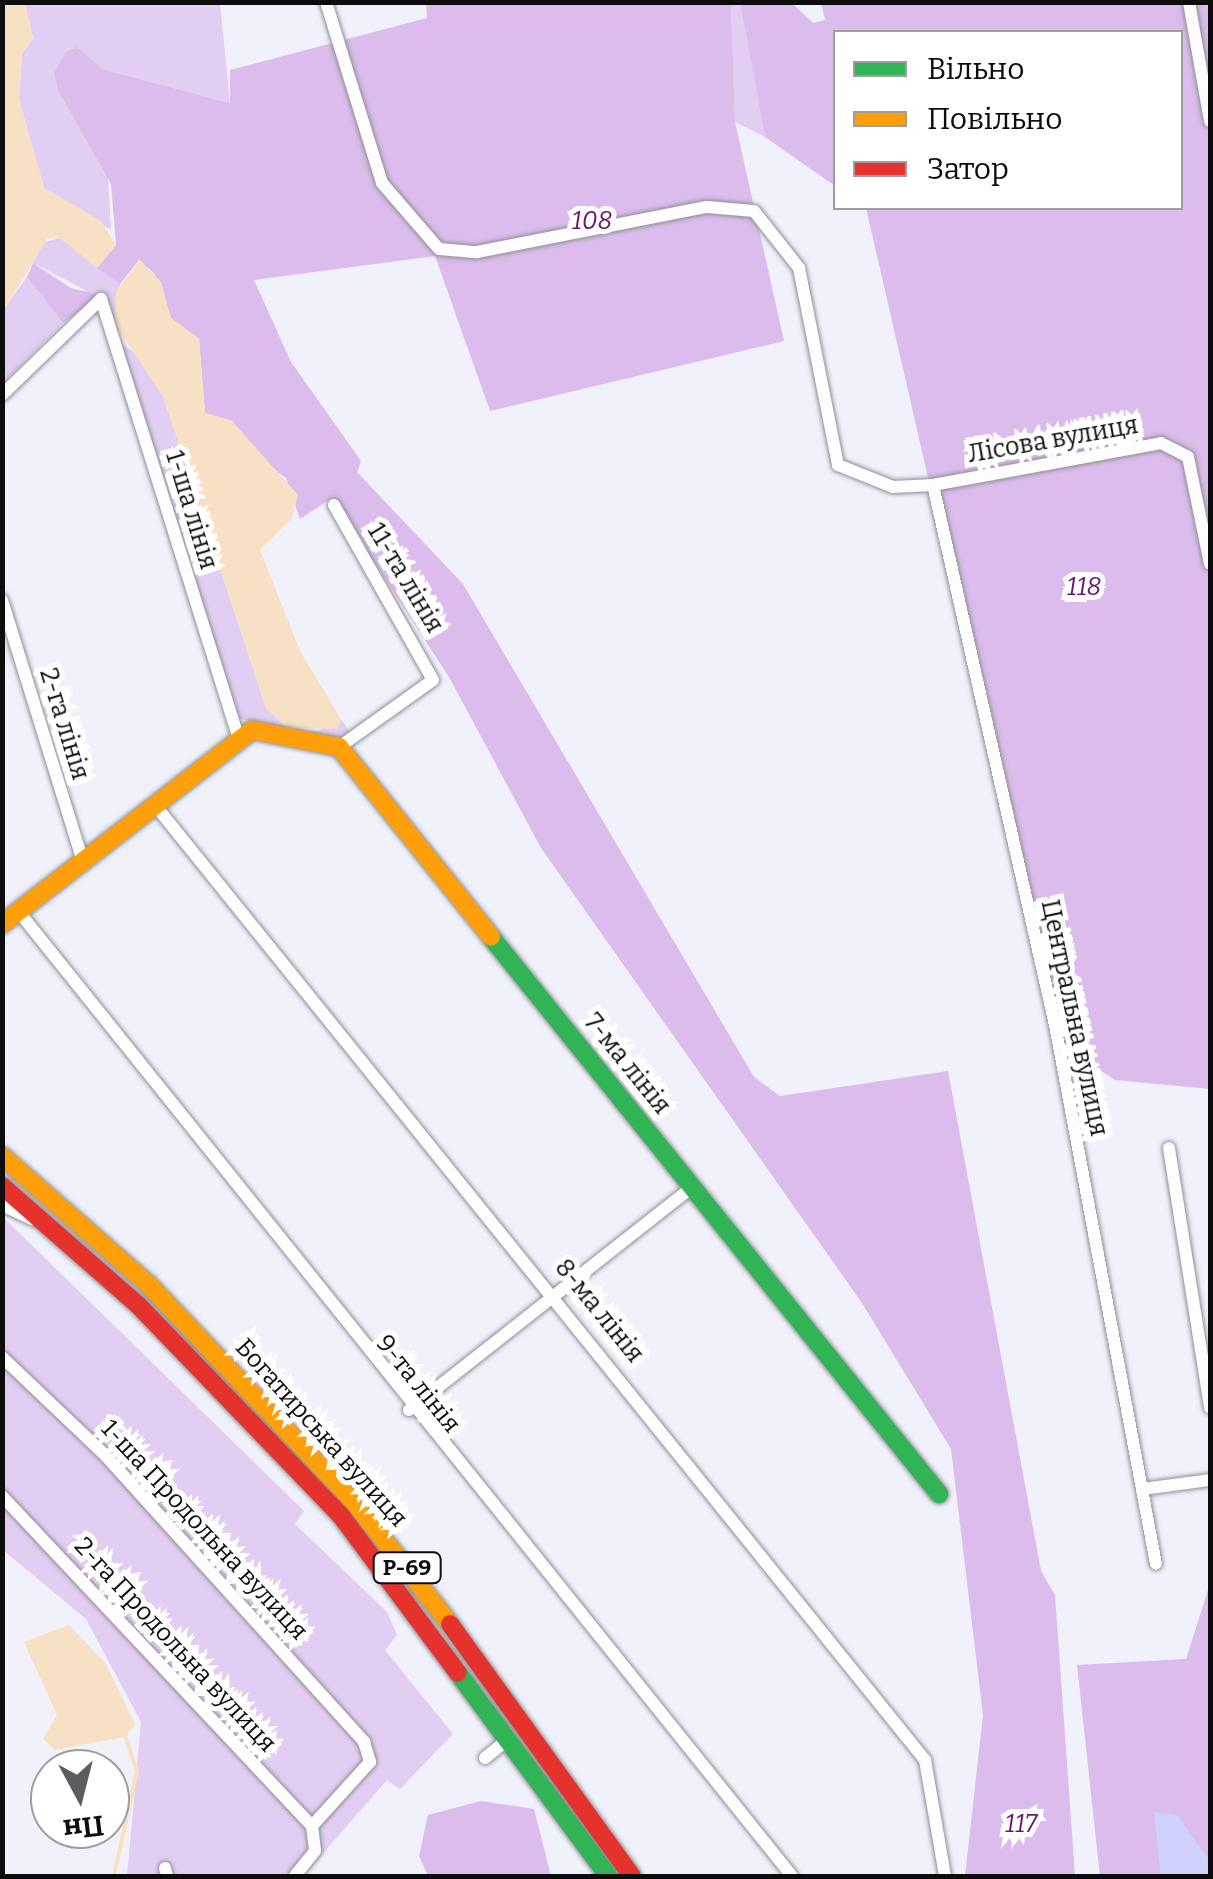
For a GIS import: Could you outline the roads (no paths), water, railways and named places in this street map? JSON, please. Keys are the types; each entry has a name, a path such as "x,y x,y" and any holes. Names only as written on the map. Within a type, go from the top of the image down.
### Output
{"main road":[{"path":"2,924 238,736 252,730 339,747"},
{"name":"7-ма лінія","path":"339,747 939,1494"},
{"name":"Богатирська вулиця","path":"2,1156 150,1286 354,1502 522,1714 632,1876"},
{"name":"Богатирська вулиця","path":"2,1186 51,1228 329,1503 512,1737 608,1876"}],"street":[{"path":"326,2 382,183 439,249 477,252 706,206 754,211 790,249 838,465 893,488 933,485"},
{"path":"1189,2 1210,121"},
{"name":"1-ша лінія","path":"2,395 101,298 238,736"},
{"name":"Лісова вулиця","path":"933,485 1161,443 1188,457 1210,564"},
{"name":"Центральна вулиця","path":"933,485 1055,1025 1156,1564"},
{"name":"11-та лінія","path":"334,504 433,680 339,747"},
{"name":"2-га лінія","path":"2,600 83,862"},
{"name":"8-ма лінія","path":"155,804 558,1294 926,1760 944,1876"},
{"name":"9-та лінія","path":"19,912 409,1410 792,1876"},
{"path":"1169,1148 1210,1408"},
{"path":"409,1410 694,1186"},
{"path":"2,1206 51,1228"},
{"name":"1-ша Продольна вулиця","path":"2,1356 105,1455 364,1742 370,1762 312,1826"},
{"path":"1144,1489 1210,1480"},
{"name":"2-га Продольна вулиця","path":"2,1496 312,1826"},
{"path":"485,1758 512,1737"},
{"path":"295,1876 315,1851 312,1826"}],"waterway":[{"path":"114,1876 137,1771 125,1737"}],"park label":[{"name":"108","path":"592,221"},
{"name":"118","path":"1084,587"},
{"name":"117","path":"1021,1824"}]}
